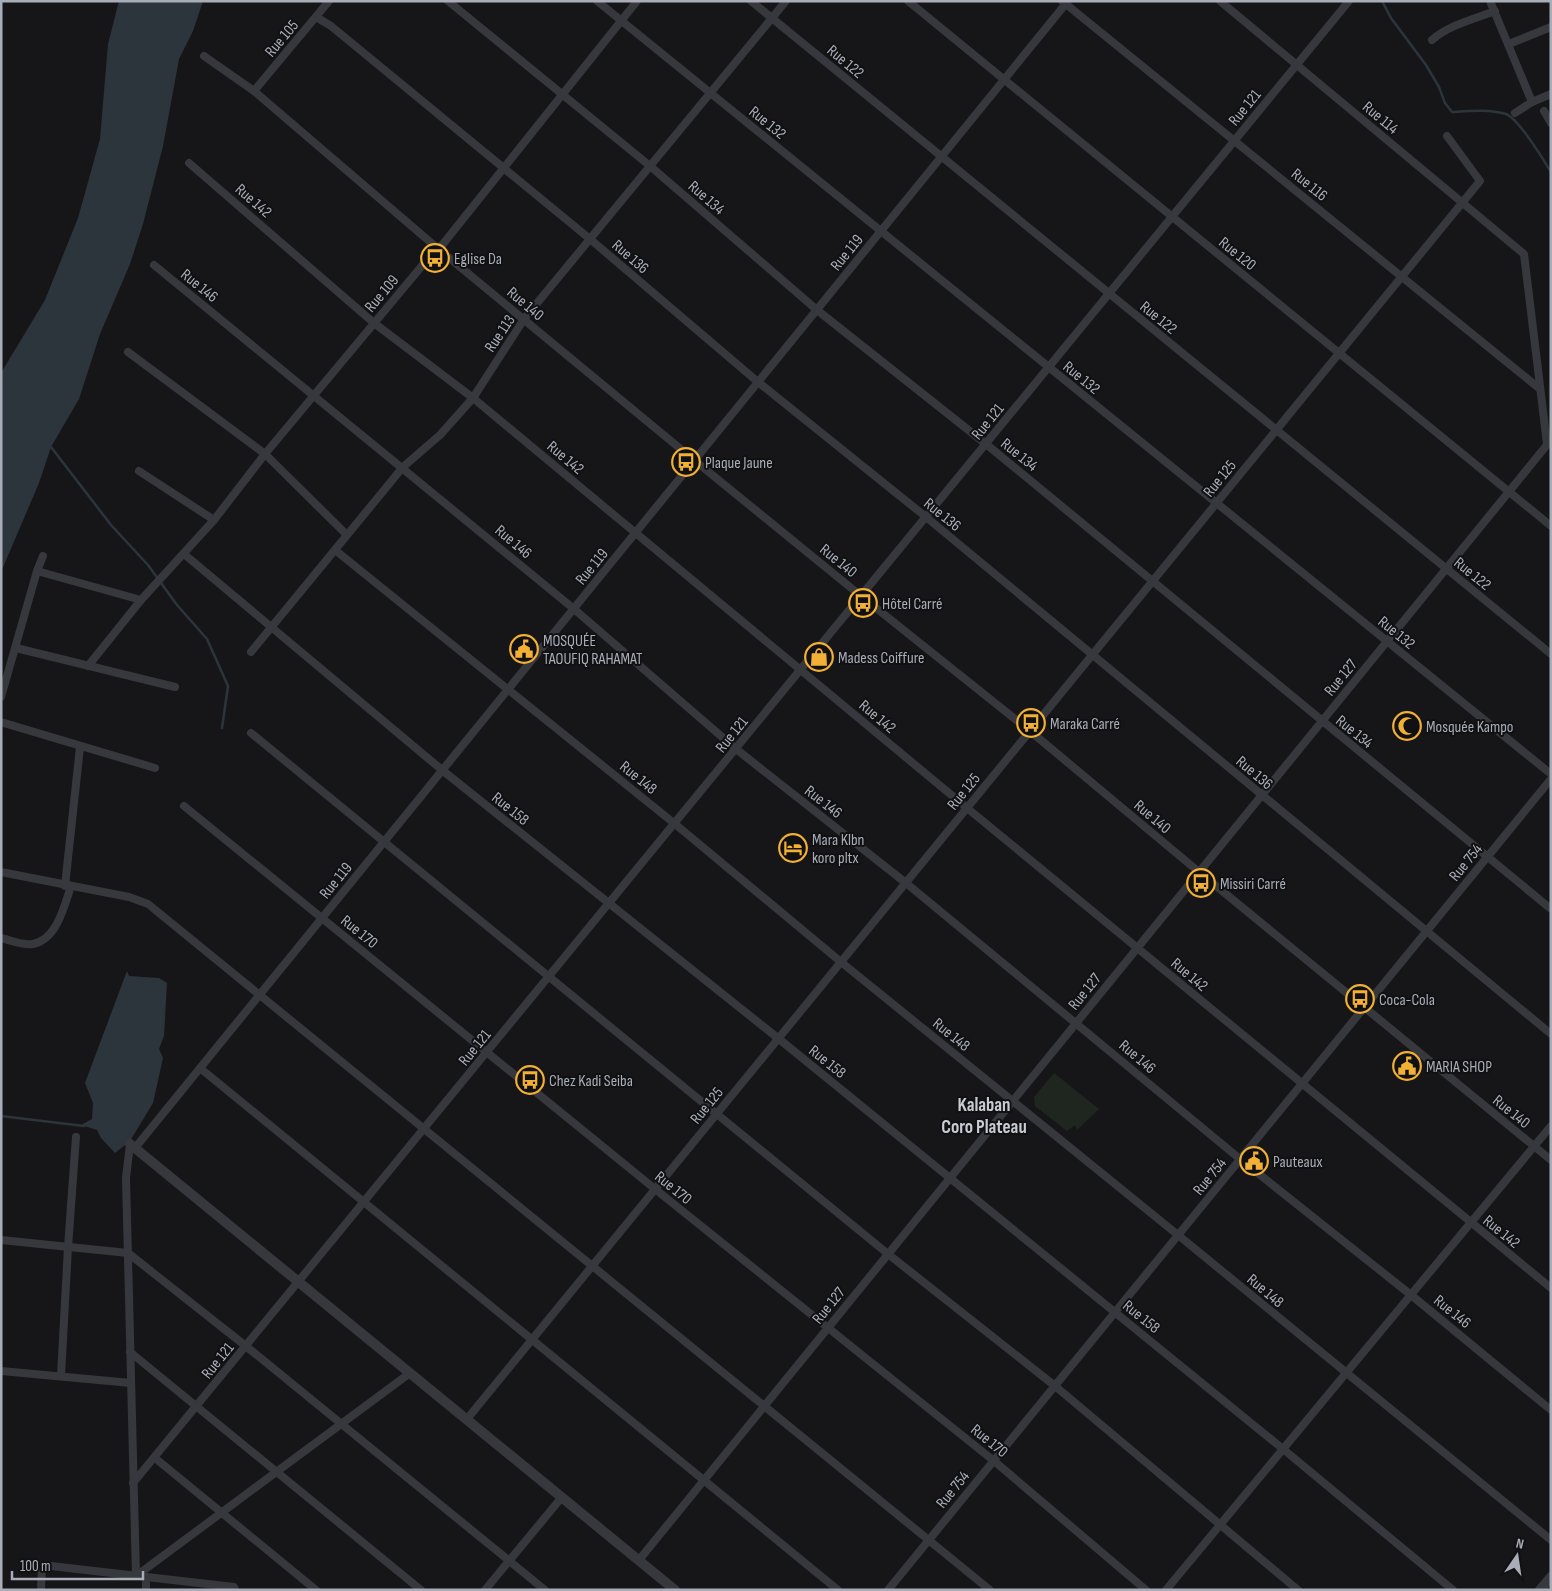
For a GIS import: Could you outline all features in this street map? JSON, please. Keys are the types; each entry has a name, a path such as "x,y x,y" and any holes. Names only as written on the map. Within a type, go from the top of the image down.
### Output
{"street":[{"name":"Rue 105","path":"254,92 329,1"},
{"name":"Rue 134","path":"448,1 650,166 817,310 986,444 1551,909"},
{"name":"Rue 132","path":"597,1 1551,774"},
{"name":"Rue 109","path":"88,666 141,600 214,520 265,454 436,249 439,249 638,1"},
{"name":"Rue 122","path":"751,1 1551,654"},
{"name":"Rue 113","path":"251,652 403,467 440,435 473,398 524,320 786,1"},
{"name":"Rue 120","path":"908,1 1551,526"},
{"name":"Rue 114","path":"1220,1 1524,254 1540,389"},
{"name":"Rue 121","path":"133,1483 247,1347 1348,1"},
{"path":"1490,1 1532,102"},
{"name":"Rue 119","path":"132,1146 200,1068 1004,80 1065,2"},
{"name":"Rue 116","path":"1065,2 1540,389"},
{"path":"1432,40 1453,27 1494,11"},
{"name":"Rue 136","path":"316,16 331,26 590,239 758,382 926,517 1551,1034"},
{"path":"1509,44 1551,26"},
{"name":"Rue 140","path":"204,56 254,92 439,249 694,460 1030,731 1364,1008 1551,1160"},
{"path":"1515,113 1532,102 1551,94"},
{"path":"1544,111 1551,123"},
{"name":"Rue 125","path":"467,1419 1480,181 1447,136"},
{"name":"Rue 142","path":"189,163 374,323 473,398 967,808 1551,1288"},
{"name":"Rue 146","path":"154,265 403,467 574,609 736,749 906,883 1240,1159 1411,1295 1551,1410"},
{"path":"128,352 265,454 347,535"},
{"path":"1540,389 1549,442"},
{"name":"Rue 127","path":"639,1560 1549,442"},
{"path":"139,471 214,520"},
{"name":"Rue 148","path":"335,550 675,824 841,962 1551,1540"},
{"name":"Rue 158","path":"184,554 442,770 608,905 779,1039 1283,1448 1453,1590"},
{"path":"1,697 43,556"},
{"path":"37,571 141,600"},
{"path":"16,648 175,687"},
{"path":"1,722 155,768"},
{"path":"252,733 888,1254 1055,1386 1298,1590"},
{"path":"1,938 32,944 52,932 68,886 80,747"},
{"name":"Rue 754","path":"888,1590 1551,779"},
{"name":"Rue 170","path":"184,806 655,1189 994,1461 1146,1590"},
{"path":"1,872 129,897 148,904 990,1590"},
{"path":"200,1068 838,1590"},
{"path":"1166,1590 1551,1126"},
{"path":"61,1376 76,1137"},
{"path":"136,1576 126,1178 132,1146 675,1590"},
{"path":"1,1240 128,1253 247,1347 545,1590"},
{"path":"130,1352 421,1590"},
{"path":"1,1370 131,1383"},
{"path":"136,1576 410,1373"},
{"path":"155,1458 316,1590"},
{"path":"485,1590 562,1497"},
{"path":"41,1590 42,1565 234,1587 235,1590"},
{"path":"146,1577 146,1590"},
{"path":"1540,1590 1551,1577"}],"shaded area":[{"path":"119,1 203,1 193,31 179,59 163,146 143,224 130,264 100,334 79,399 51,447 39,483 1,572 1,373 45,300 78,218 100,139 108,44"},
{"path":"127,971 129,976 159,978 167,983 164,1036 159,1049 163,1058 153,1103 130,1141 115,1153 101,1138 97,1130 81,1125 92,1119 93,1103 85,1083"},
{"path":"1054,1073 1099,1109 1077,1130 1075,1125 1067,1131 1035,1106 1034,1097"}],"waterway":[{"path":"1382,1 1391,18 1426,65 1439,87 1445,103 1452,112 1499,112 1511,117 1524,131 1551,172"},
{"path":"49,447 51,447 111,525 148,565 177,605 207,639 228,686 222,728"},
{"path":"1,1116 84,1126"}],"place":[{"name":"Eglise Da","path":"435,258"},
{"name":"Plaque Jaune","path":"686,462"},
{"name":"Hôtel Carré","path":"863,603"},
{"name":"MOSQUÉE TAOUFIQ RAHAMAT","path":"524,649"},
{"name":"Madess Coiffure","path":"819,657"},
{"name":"Maraka Carré","path":"1031,723"},
{"name":"Mosquée Kampo","path":"1407,726"},
{"name":"Mara Klbn koro pltx","path":"793,848"},
{"name":"Missiri Carré","path":"1201,883"},
{"name":"Coca-Cola","path":"1360,999"},
{"name":"MARIA SHOP","path":"1407,1066"},
{"name":"Chez Kadi Seiba","path":"530,1080"},
{"name":"Pauteaux","path":"1254,1161"}],"district":[{"name":"Kalaban Coro Plateau","path":"984,1115"}]}
